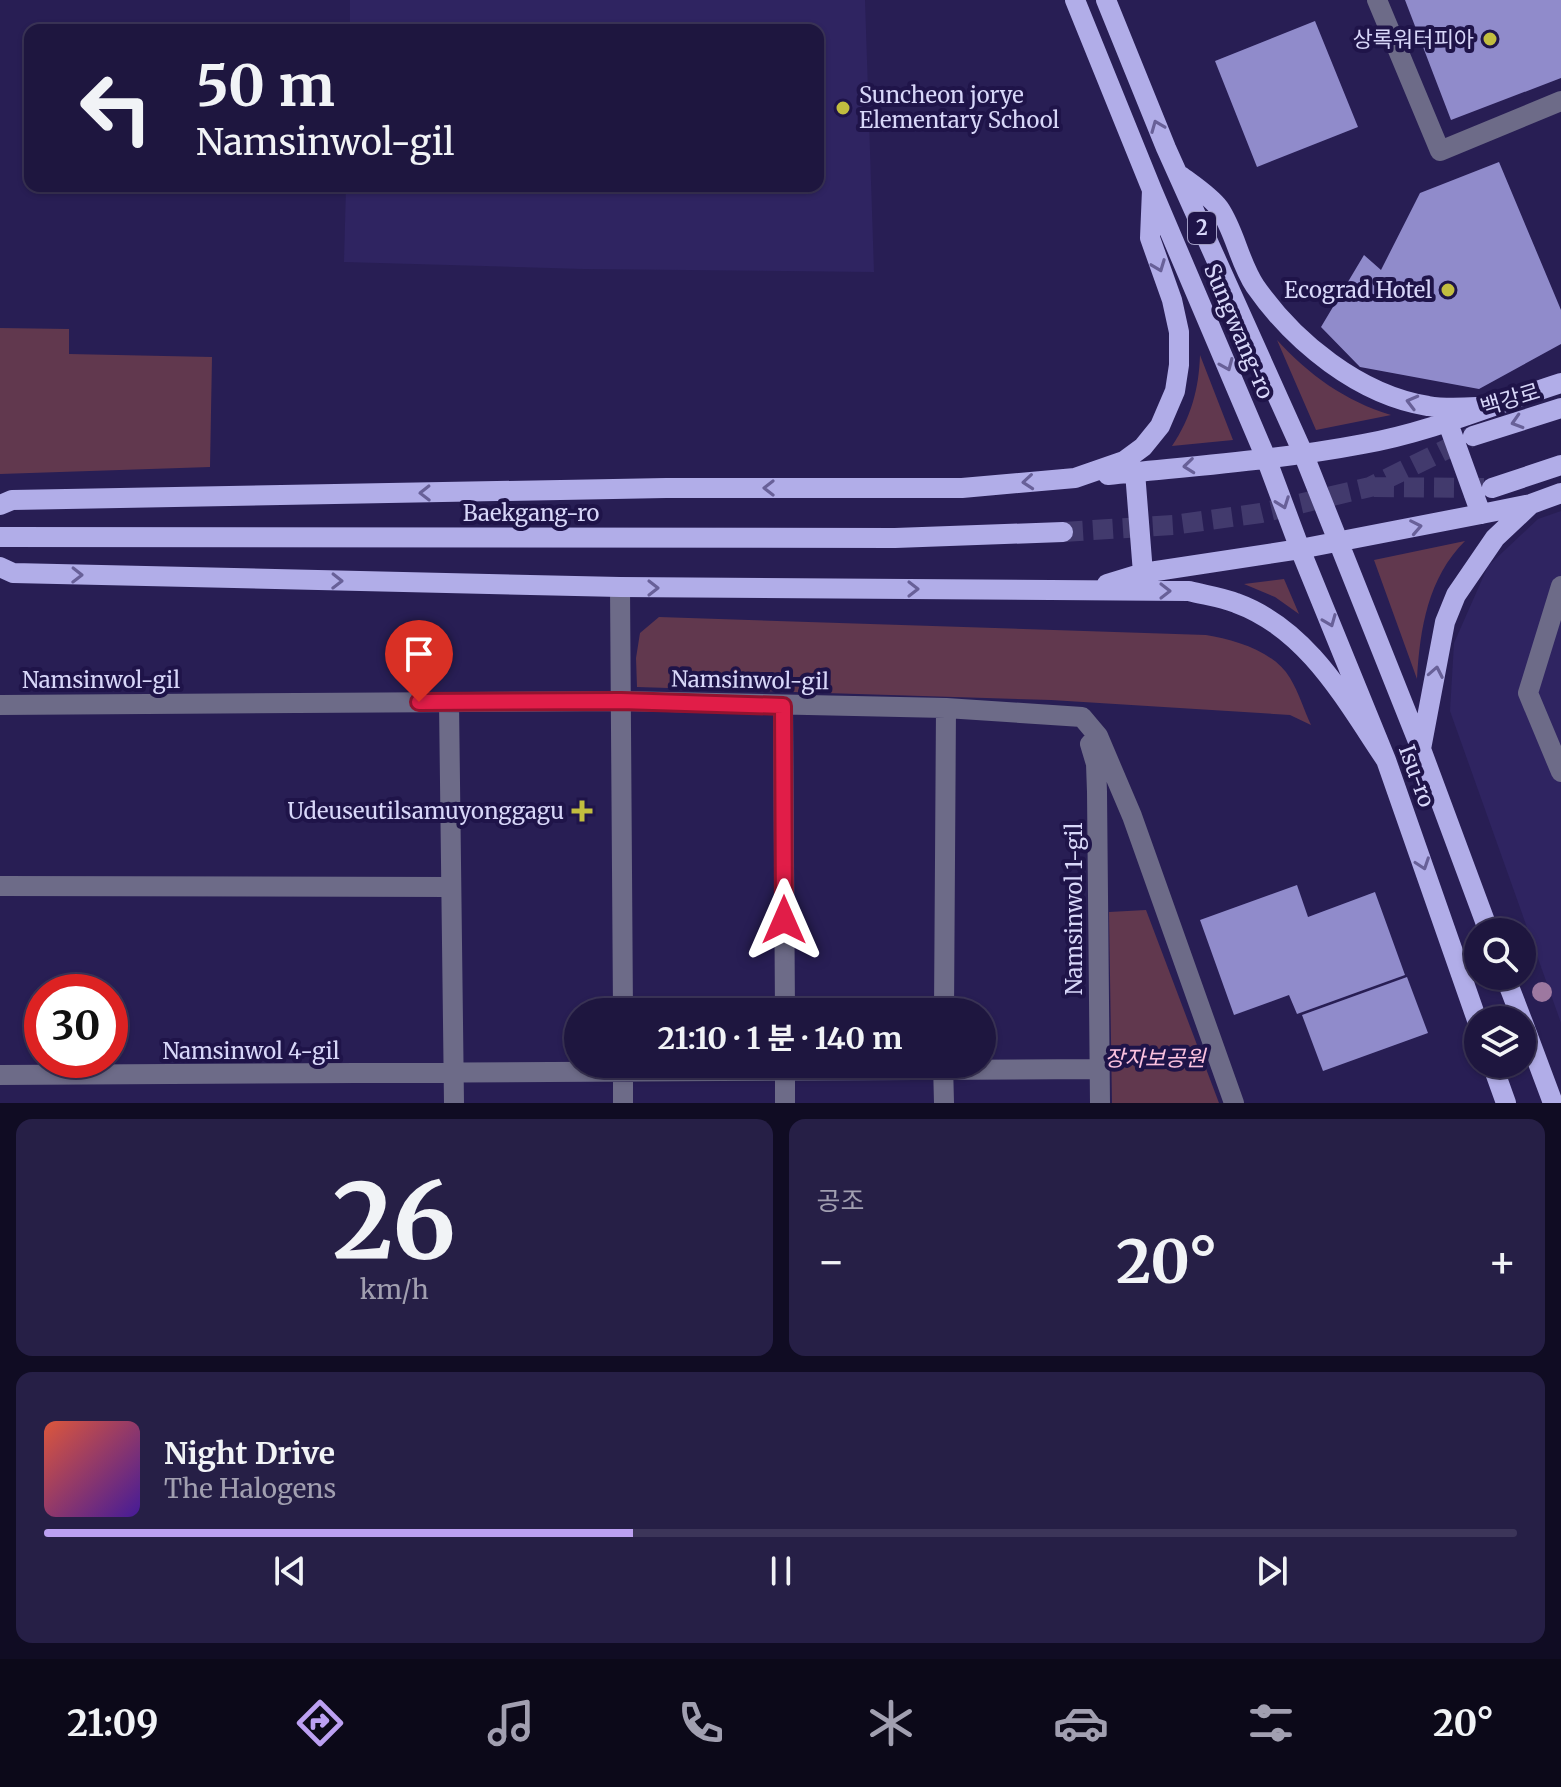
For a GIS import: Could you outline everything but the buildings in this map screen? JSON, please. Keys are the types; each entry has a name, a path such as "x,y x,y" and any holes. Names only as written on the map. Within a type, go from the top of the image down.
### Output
{"main road":[{"name":"Sungwang-ro","path":"1075,0 1266,458 1300,549"},
{"name":"Sungwang-ro","path":"1106,0 1176,171 1303,453 1339,542"},
{"name":"2","path":"1176,171 1218,207 1253,283 1286,322 1324,358 1368,387 1398,398 1428,406 1489,407"},
{"path":"1075,478 1124,461 1143,447 1160,426 1175,391 1179,332 1172,300 1150,238 1152,190"},
{"path":"1207,318 1237,306"},
{"name":"2","path":"1303,453 1365,444 1448,423 1561,383"},
{"name":"백강로","path":"1473,436 1561,408"},
{"path":"1448,423 1481,514"},
{"path":"0,505 12,500 666,488 962,488 1303,453"},
{"path":"1492,488 1561,465"},
{"path":"1135,472 1143,573"},
{"path":"1087,590 1143,573 1339,542 1531,504 1561,493"},
{"path":"1421,749 1445,622 1456,595 1495,538 1531,504"},
{"name":"Baekgang-ro","path":"0,537 895,538 1063,532"},
{"name":"Isu-ro","path":"1339,542 1484,918"},
{"name":"Isu-ro","path":"1300,549 1386,760 1472,1006"},
{"path":"0,567 13,573 620,587 1189,591 1238,603 1278,626 1321,663 1386,760"},
{"path":"1536,1057 1553,1103"},
{"path":"1497,1078 1506,1103"}],"street":[{"path":"1377,0 1440,151 1561,101"},
{"path":"1561,586 1528,693 1561,772"},
{"path":"620,587 623,998"},
{"name":"Namsinwol-gil","path":"0,705 621,701 946,708 1082,717"},
{"path":"449,702 454,1103"},
{"path":"783,706 785,998"},
{"path":"944,998 946,708"},
{"path":"1082,717 1098,736 1132,816 1234,1103"},
{"name":"Namsinwol 1-gil","path":"1082,717 1096,764 1100,1103"},
{"path":"0,886 451,887"},
{"name":"Namsinwol 4-gil","path":"996,1068 1099,1069"},
{"name":"Namsinwol 4-gil","path":"0,1075 454,1074 564,1069"},
{"path":"623,1103 624,1078"},
{"path":"785,1078 785,1103"},
{"path":"943,1078 944,1103"}],"shaded area":[{"name":"Suncheon jorye Elementary School","path":"350,0 865,0 874,272 583,269 344,262 346,192 824,192 824,24 350,24"},
{"path":"1561,511 1561,1023 1536,953 1536,918 1524,918 1450,711 1454,643 1488,566 1538,519"}],"green space":[{"path":"0,328 69,329 69,354 212,357 210,467 0,474"},
{"path":"1277,340 1302,365 1329,385 1358,402 1391,415 1316,430"},
{"path":"1200,355 1233,440 1172,446 1193,403"},
{"path":"1465,541 1452,555 1434,587 1424,623 1417,679 1374,560"},
{"path":"1284,579 1299,614 1275,597 1244,584"},
{"path":"659,617 1206,635 1241,644 1274,661 1290,678 1311,725 1290,715 1051,700 637,687 636,658 640,633"},
{"name":"장자보공원","path":"1146,910 1219,1103 1112,1103 1109,912"}],"tunnel":[{"path":"1063,532 1173,525 1261,513 1370,487 1471,437"},
{"path":"1374,487 1486,488"}],"place":[{"name":"상록워터피아","path":"1490,39"},
{"name":"Suncheon jorye Elementary School","path":"843,108"},
{"name":"Ecograd Hotel","path":"1448,290"},
{"name":"Udeuseutilsamuyonggagu","path":"582,811"}],"route":[{"path":"419,702 621,701 783,706 784,920"}]}
